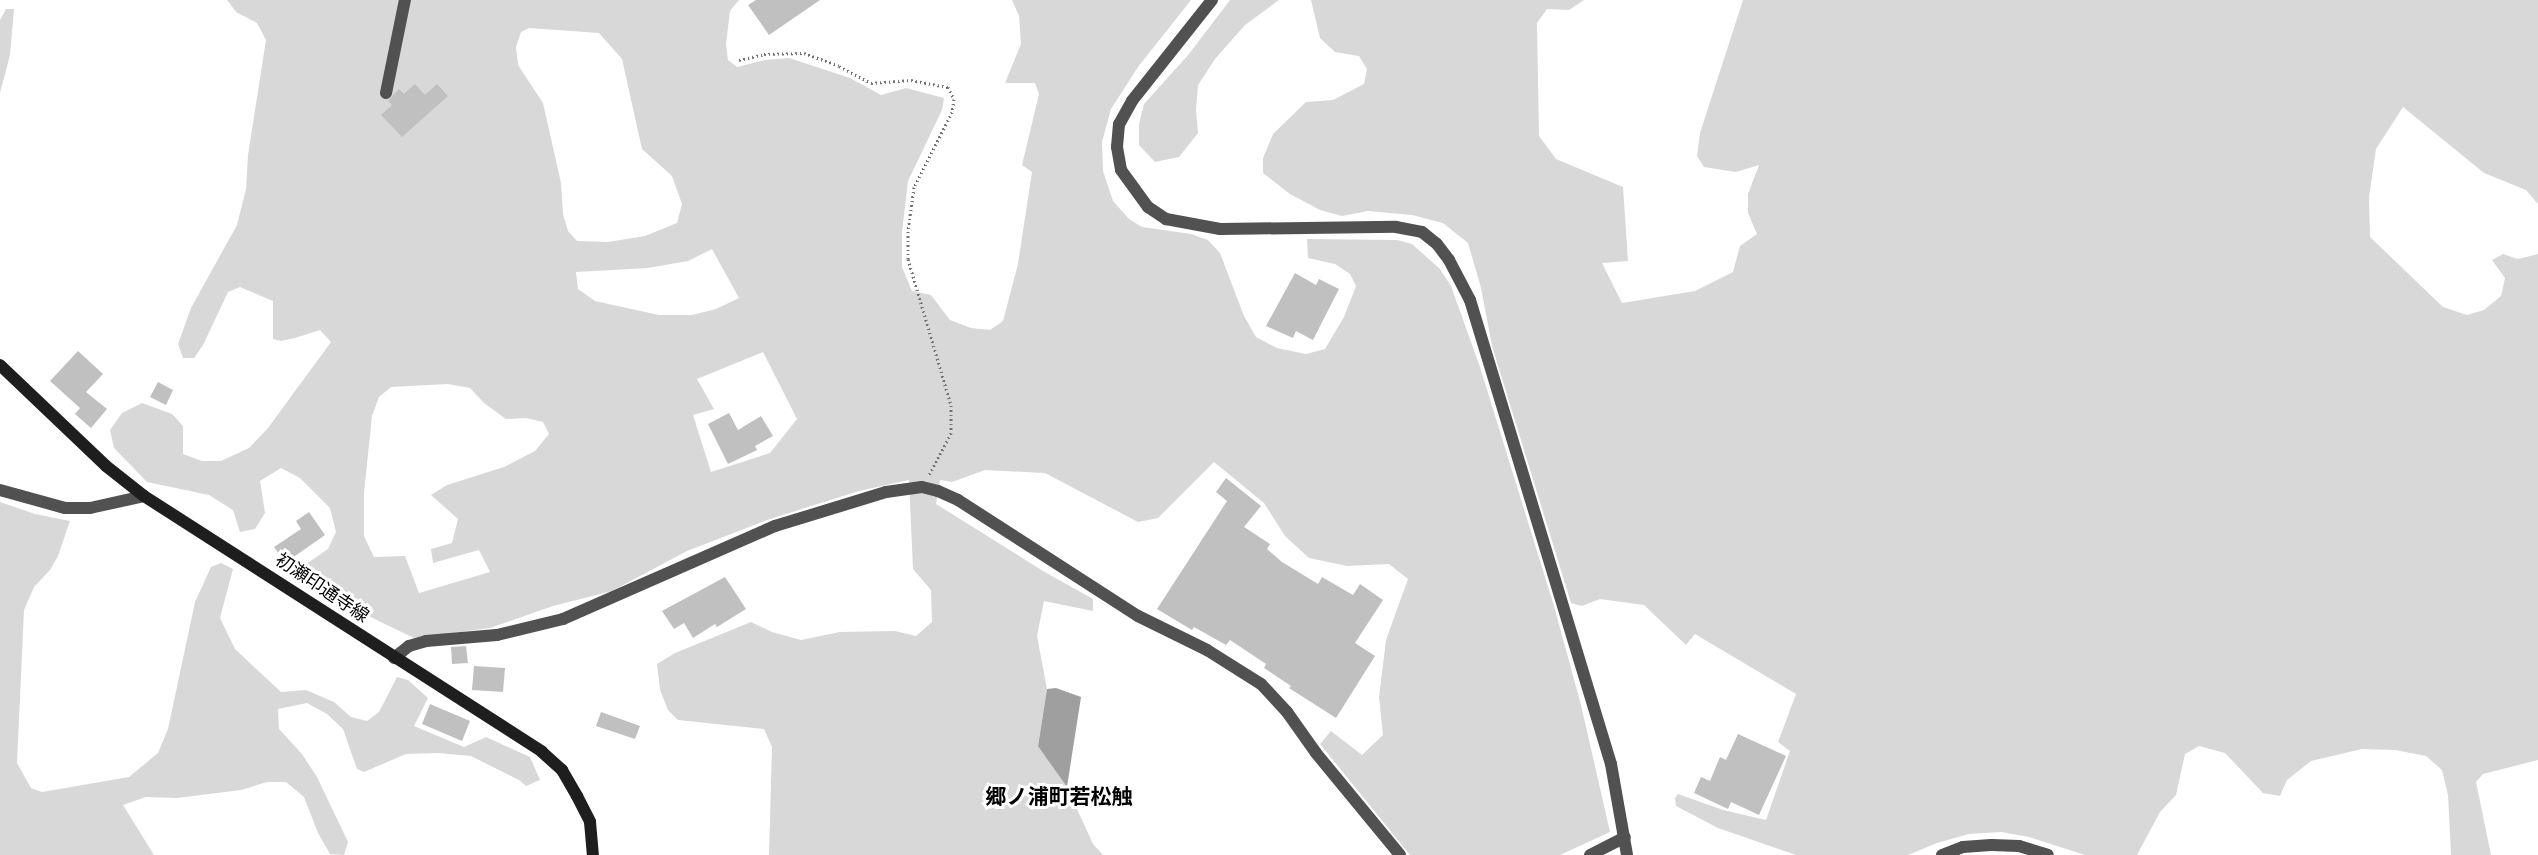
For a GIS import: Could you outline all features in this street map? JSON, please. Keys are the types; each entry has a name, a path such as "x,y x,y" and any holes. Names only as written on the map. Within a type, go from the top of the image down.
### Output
{"main road":[{"name":"初瀬印通寺線","path":"0,365 106,466 144,496 260,568 394,658 542,752 562,770 590,822 592,855"}],"street":[{"path":"387,93 405,0"},
{"path":"1212,0 1132,101 1123,116 1119,124 1117,147 1121,170 1130,186 1148,207 1174,221 1220,229 1396,226 1422,232 1437,244 1449,260 1470,300 1611,764 1627,855"},
{"path":"394,658 409,646 426,641 497,635 563,619 775,526 886,492 922,487 958,500 1138,616 1207,650 1261,684 1287,712 1316,753 1400,855"},
{"path":"0,490 65,508 90,508 144,496"},
{"path":"1590,855 1625,837"},
{"path":"1942,855 1963,847 1991,845 2019,846 2048,855"}],"path":[{"path":"739,60 764,54 804,53 839,66 871,83 910,80 948,87 954,99 946,128 921,171 909,208 908,259 951,405 951,433 922,487"}],"shaded area":[{"path":"227,0 739,0 730,11 726,44 728,60 737,67 765,60 789,58 850,78 881,95 906,88 944,98 942,110 908,181 902,232 902,267 912,291 931,295 950,320 971,328 990,330 1003,321 1018,264 1032,172 1022,165 1039,94 1035,83 1005,83 1021,44 1019,16 1012,0 1191,0 1138,67 1111,109 1102,142 1103,171 1113,201 1129,219 1142,227 1191,234 1208,240 1220,253 1244,316 1256,337 1277,348 1306,354 1325,349 1344,317 1356,286 1350,274 1335,264 1308,258 1307,239 1397,240 1412,244 1440,269 1451,286 1480,367 1554,606 1581,705 1610,832 1560,855 1410,855 1320,744 1331,731 1362,755 1383,735 1379,697 1386,640 1408,579 1389,564 1347,566 1309,558 1285,536 1264,503 1214,462 1158,518 1138,522 1045,473 985,470 952,482 940,480 936,504 1043,571 1093,599 1093,611 1044,601 1037,636 1047,689 1038,745 1067,787 1093,844 1103,855 769,855 772,747 764,729 678,720 668,710 660,690 657,664 675,653 751,622 772,632 801,640 840,632 895,631 916,636 932,622 931,590 913,569 909,480 859,491 767,520 687,551 612,591 553,606 490,628 414,638 333,599 296,571 328,549 336,532 330,508 300,478 281,468 260,481 265,513 255,529 240,532 233,510 209,495 147,482 114,448 110,430 122,413 142,403 172,414 183,426 183,454 202,461 221,461 249,448 268,428 331,342 320,330 281,341 273,339 273,301 240,287 228,292 203,345 194,358 183,358 178,344 191,308 237,225 246,189 248,155 266,40 257,23 236,12","holes":["529,28 599,33 622,59 642,149 672,176 682,204 677,223 645,236 608,242 577,241 568,231 563,214 561,183 543,103 518,65 516,47 521,32","712,249 739,298 716,309 692,315 659,315 595,301 578,289 576,272 648,268 688,261","763,352 797,419 770,453 711,472 693,415 714,409 697,379","448,384 470,388 484,403 506,419 526,418 543,422 549,434 535,451 504,467 447,485 431,495 458,519 452,543 431,549 433,563 479,550 490,572 419,593 405,556 374,557 364,536 364,493 372,416 379,397 391,387"]},
{"path":"1230,0 1279,0 1245,25 1215,59 1198,85 1196,110 1198,133 1179,157 1155,162 1139,145 1139,124 1144,104 1189,54"},
{"path":"1311,0 1584,0 1569,10 1547,9 1537,23 1539,136 1556,159 1623,187 1628,261 1602,263 1622,303 1695,291 1733,272 1740,246 1757,234 1748,213 1748,194 1759,165 1736,172 1704,167 1697,156 1700,133 1743,0 2538,0 2538,204 2526,190 2484,173 2403,107 2376,149 2369,197 2370,237 2443,307 2467,315 2484,310 2501,296 2505,278 2492,260 2503,254 2518,259 2538,254 2538,760 2483,774 2476,782 2491,855 2451,855 2448,795 2442,770 2426,756 2395,750 2362,749 2311,761 2287,780 2280,796 2263,793 2225,753 2199,746 2185,754 2176,795 2160,812 2137,855 2085,855 2029,837 2001,832 1969,834 1937,843 1908,855 1796,855 1718,828 1676,806 1675,798 1678,794 1723,810 1766,820 1790,751 1778,742 1796,694 1695,634 1686,645 1644,605 1600,599 1582,606 1571,603 1492,346 1481,288 1468,243 1443,223 1412,215 1368,211 1342,216 1320,210 1290,194 1263,173 1263,158 1273,134 1306,102 1333,100 1364,84 1367,69 1359,56 1335,52 1320,38"},
{"path":"6,9 14,9 10,55 0,93 0,20"},
{"path":"0,502 35,514 70,521 58,556 50,570 34,587 24,610 17,763 31,788 42,792 129,777 158,753 168,729 195,602 211,567 221,563 233,569 220,618 235,649 281,692 306,690 334,702 351,717 367,721 379,712 397,677 408,680 428,698 414,726 464,747 486,737 530,757 540,780 526,786 519,780 471,756 438,753 406,754 364,772 357,769 343,729 327,714 307,703 278,709 279,729 302,754 317,777 348,842 344,855 330,854 318,833 304,797 286,782 267,782 241,790 177,798 146,797 123,805 154,855 0,855"},
{"path":"1056,688 1081,697 1067,787 1038,746 1047,689"}],"building":[{"path":"756,0 820,0 769,35 748,5"},
{"path":"415,84 425,95 437,84 448,96 402,137 381,115 392,105 388,101 399,89 404,94"},
{"path":"1295,273 1316,285 1319,279 1339,289 1313,340 1296,331 1293,338 1266,326"},
{"path":"78,351 103,374 86,392 107,409 91,428 75,414 80,408 50,381"},
{"path":"158,382 173,390 166,405 150,397"},
{"path":"729,413 738,430 761,416 773,436 755,446 757,450 728,464 708,424"},
{"path":"1226,478 1261,506 1244,527 1270,544 1267,549 1282,562 1318,584 1322,577 1353,595 1360,584 1383,600 1355,643 1375,656 1336,718 1289,688 1291,686 1264,668 1266,664 1230,640 1226,645 1194,627 1192,630 1157,609 1227,501 1216,492"},
{"path":"309,512 325,535 285,563 274,547 301,529 296,521"},
{"path":"725,577 746,609 717,627 715,624 693,638 684,623 674,629 662,611"},
{"path":"466,646 468,663 452,664 451,647"},
{"path":"474,666 505,668 503,692 472,690"},
{"path":"430,704 470,721 462,741 422,724"},
{"path":"601,712 640,726 635,739 596,726"},
{"path":"1738,734 1786,756 1759,815 1731,802 1728,809 1694,793 1701,777 1710,781 1720,757 1726,760"}],"district":[{"name":"郷ノ浦町若松触","path":"1059,797"}]}
